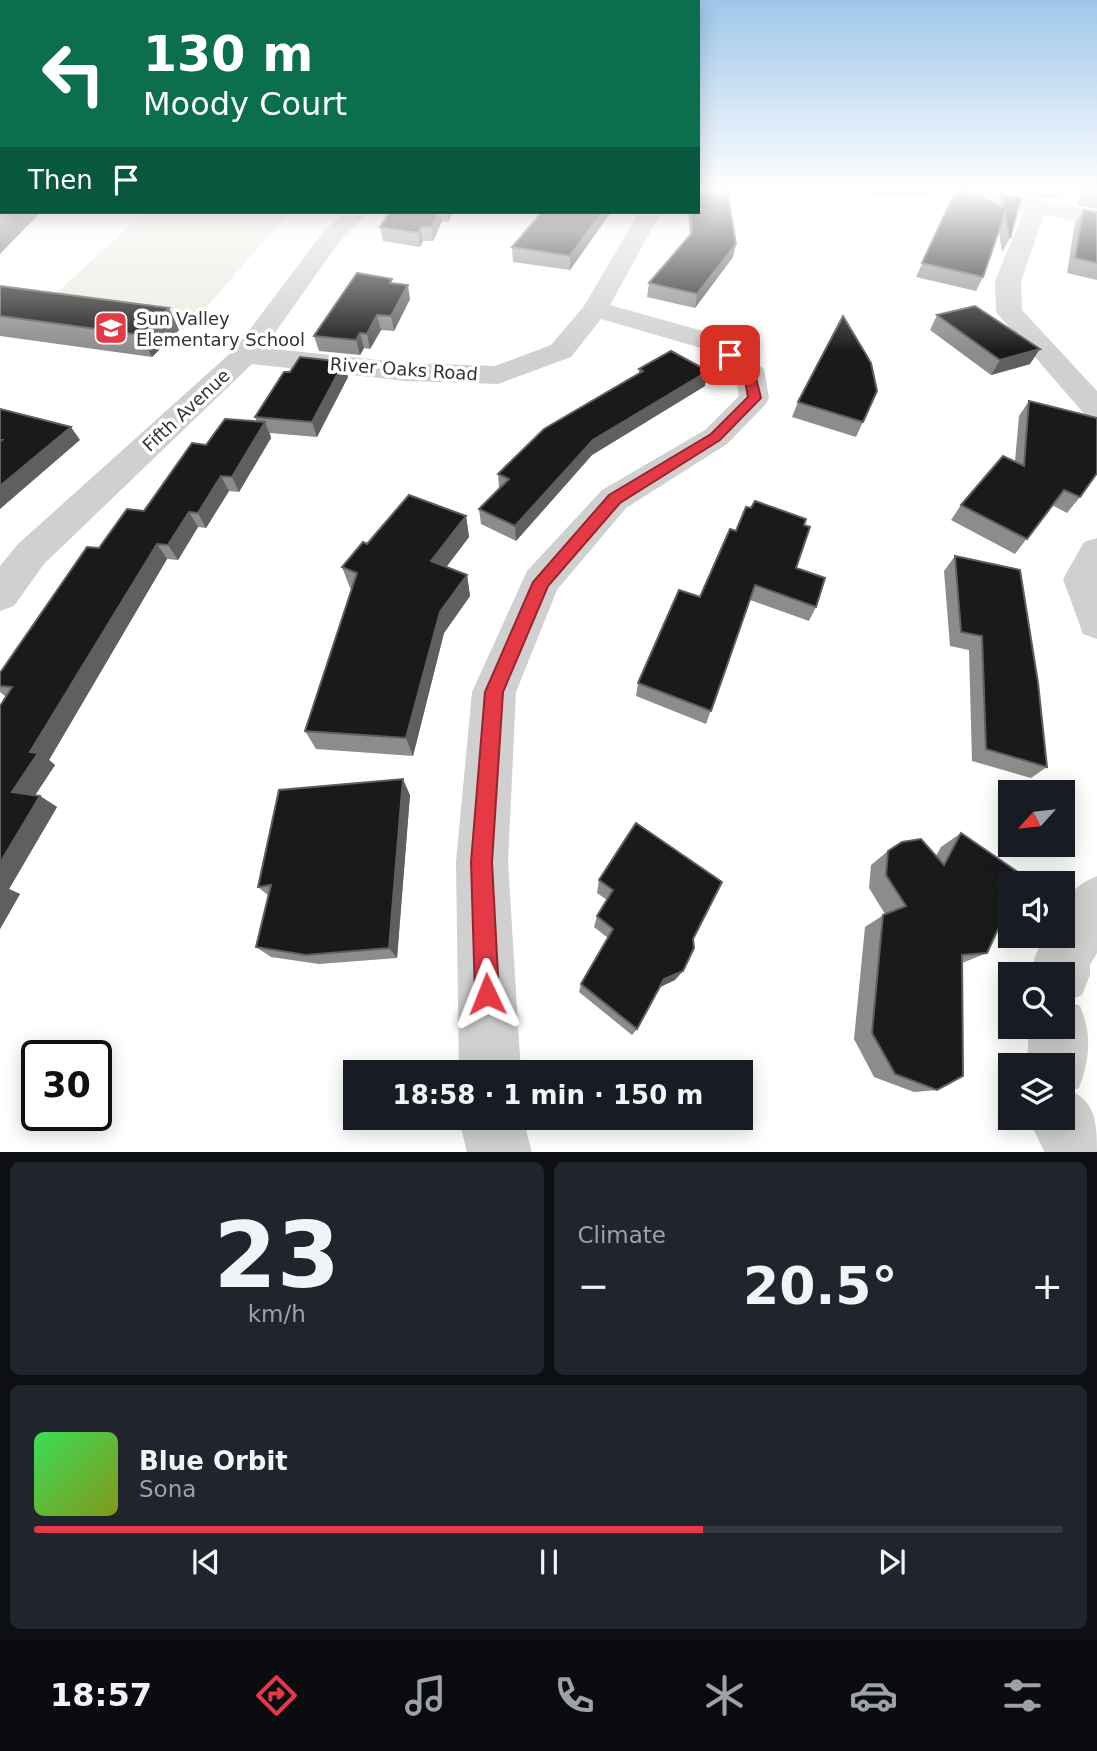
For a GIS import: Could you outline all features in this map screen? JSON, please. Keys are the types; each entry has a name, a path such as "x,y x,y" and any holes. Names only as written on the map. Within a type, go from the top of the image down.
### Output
{"street":[{"name":"Fifth Avenue","path":"0,595 31,554 245,355 326,244"},
{"name":"River Oaks Road","path":"245,355 406,372 498,375 561,351 595,309 632,244"},
{"path":"1022,244 1008,281 1009,312 1097,409"},
{"path":"490,1060 482,862 494,692 541,582 614,499 716,437 754,398 749,369 712,342 595,309"},
{"path":"1097,552 1082,579 1097,622"},
{"path":"1062,962 1097,903"},
{"path":"495,1130 500,1152"},
{"path":"1067,1130 1080,1152"}],"shaded area":[{"path":"110,244 261,244 191,325 53,296"}],"building":[{"path":"515,244 579,244 570,256 512,247"},
{"path":"683,244 736,244 697,294 649,283"},
{"path":"931,244 994,244 983,277 922,263"},
{"path":"1077,244 1097,244 1097,263 1075,258"},
{"path":"357,273 392,279 390,283 408,285 391,316 377,315 367,334 360,333 356,340 314,336"},
{"path":"0,286 169,308 141,335 0,316"},
{"path":"975,306 1040,349 1000,360 937,315"},
{"path":"843,316 871,363 877,391 863,422 798,402"},
{"path":"671,351 708,371 593,440 515,526 479,509 509,479 498,474 544,429 643,371 639,369"},
{"path":"300,357 344,362 312,422 255,417 284,372 290,372"},
{"path":"1029,401 1097,418 1097,473 1080,497 1064,490 1027,539 961,505 1003,456 1024,466"},
{"path":"0,409 71,427 0,486 2,440"},
{"path":"225,419 265,422 232,477 221,476 198,513 189,512 168,545 157,544 30,752 38,753 12,792 40,796 0,863 0,706 12,687 0,686 0,673 87,547 99,548 127,509 144,511 192,443 206,445"},
{"path":"409,495 466,516 431,561 467,575 440,612 406,738 305,731 357,573 342,567 363,542 367,544"},
{"path":"755,501 806,519 804,525 810,527 796,568 825,578 816,607 755,585 711,711 638,683 679,590 700,597 730,529 736,531 746,507 751,508"},
{"path":"955,556 1020,570 1038,683 1047,767 986,749 982,636 961,632"},
{"path":"403,779 389,948 306,955 256,947 271,885 258,887 279,790"},
{"path":"636,823 722,882 693,939 694,948 683,971 664,979 637,1029 581,984 613,929 597,916 613,890 599,880"},
{"path":"961,833 1016,871 998,871 998,929 987,953 962,955 963,1076 937,1090 895,1074 872,1033 883,915 906,906 886,875 888,851 902,842 921,839 944,865"}],"place":[{"name":"Sun Valley Elementary School","path":"111,328"}],"route":[{"path":"487,994 482,862 494,692 541,582 614,499 716,437 754,398 749,369 730,355"}]}
